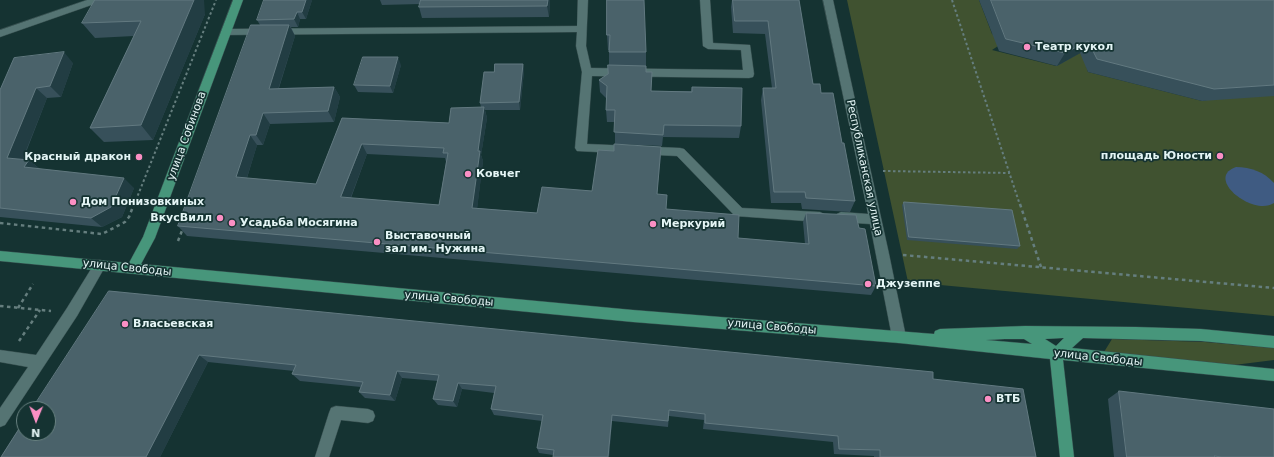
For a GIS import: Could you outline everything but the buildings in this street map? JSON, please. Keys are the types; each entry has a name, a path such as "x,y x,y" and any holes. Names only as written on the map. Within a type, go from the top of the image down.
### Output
{"main road":[{"name":"улица Собинова","path":"132,269 149,238 238,0"},
{"name":"улица Свободы","path":"0,256 626,315 899,337 1274,375"},
{"name":"улица Свободы","path":"899,337 1026,332 1081,332 1203,336 1274,342"},
{"path":"1026,332 1056,354 1067,457"},
{"path":"1056,354 1081,332"}],"street":[{"path":"0,34 97,0"},
{"path":"583,0 581,46 587,72 581,148 680,152 739,214 875,219"},
{"path":"587,72 749,74 746,47 708,46 705,0"},
{"name":"Республиканская улица","path":"828,0 899,337"},
{"path":"226,32 582,29"},
{"path":"0,420 72,312 100,265"},
{"path":"4,356 39,362"},
{"path":"322,457 336,414 368,416"}],"path":[{"path":"0,223 102,234 125,222 129,217 216,0"},
{"path":"952,0 1041,267"},
{"path":"865,171 1010,173"},
{"path":"178,241 186,221"},
{"path":"903,256 1274,288"},
{"path":"18,308 33,284"},
{"path":"0,306 41,310 4,356"}],"green space":[{"name":"площадь Юности","path":"847,0 979,0 992,34 1007,40 992,50 1056,66 1082,52 1088,72 1202,101 1274,87 1274,316 908,282"},
{"path":"1112,339 1205,342 1274,348 1274,360 1234,365 1104,352"}],"water":[{"path":"1236,167 1257,171 1270,179 1274,183 1274,203 1265,206 1255,205 1244,201 1235,194 1228,187 1225,179 1228,172"}],"place":[{"name":"Театр кукол","path":"1027,47"},
{"name":"площадь Юности","path":"1220,156"},
{"name":"Красный дракон","path":"139,157"},
{"name":"Ковчег","path":"468,174"},
{"name":"Дом Понизовкиных","path":"73,202"},
{"name":"ВкусВилл","path":"220,218"},
{"name":"Усадьба Мосягина","path":"232,223"},
{"name":"Меркурий","path":"653,224"},
{"name":"Выставочный зал им. Нужина","path":"377,242"},
{"name":"Джузеппе","path":"868,284"},
{"name":"Власьевская","path":"125,324"},
{"name":"ВТБ","path":"988,399"}]}
